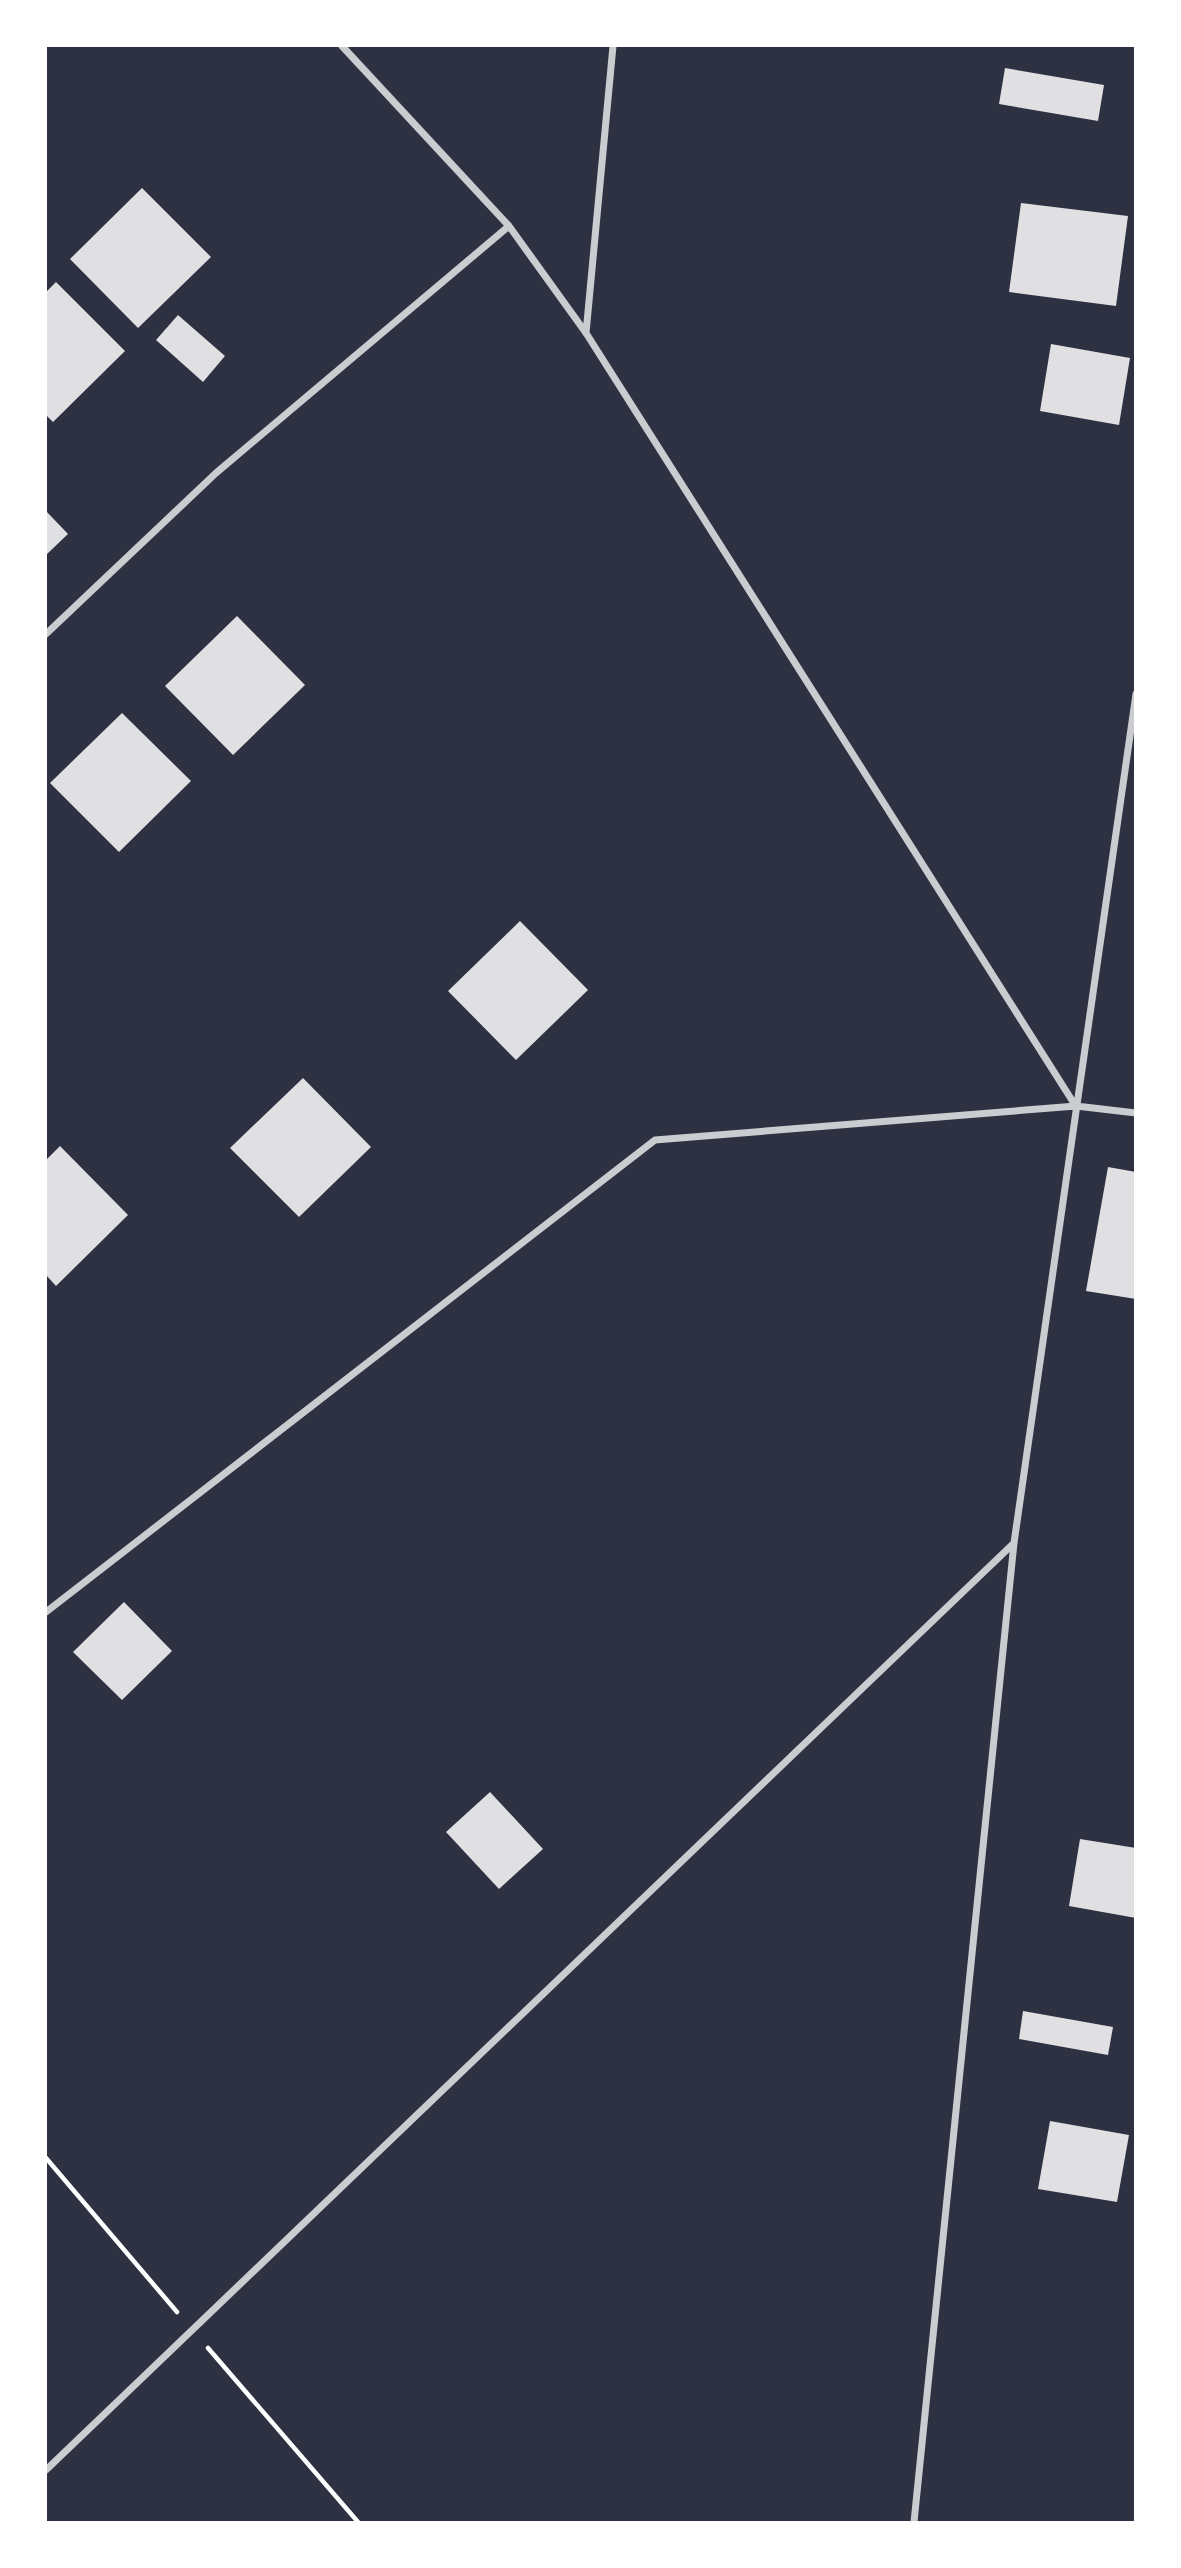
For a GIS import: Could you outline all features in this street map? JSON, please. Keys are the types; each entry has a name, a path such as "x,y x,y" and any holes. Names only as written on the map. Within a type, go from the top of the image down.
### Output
{"street":[{"path":"342,46 509,226 586,333 1076,1106"},
{"path":"586,333 612,46"},
{"path":"46,635 216,473 509,226"},
{"path":"914,2522 1014,1543 1136,694"},
{"path":"46,1612 655,1140 1076,1106 1136,1113"},
{"path":"46,2470 1014,1543"}],"building":[{"path":"1005,68 1104,85 1098,121 999,104"},
{"path":"142,188 211,257 138,328 70,259"},
{"path":"1021,203 1128,216 1116,306 1009,292"},
{"path":"56,282 125,351 53,422 46,415 46,292"},
{"path":"178,315 225,356 203,382 156,340"},
{"path":"1051,344 1130,358 1119,425 1040,411"},
{"path":"46,511 68,534 46,555"},
{"path":"237,616 305,685 233,755 165,686"},
{"path":"122,713 191,781 119,852 50,783"},
{"path":"520,921 588,990 516,1060 448,991"},
{"path":"303,1078 371,1147 299,1217 230,1148"},
{"path":"60,1146 128,1215 56,1286 46,1275 46,1160"},
{"path":"1108,1167 1136,1172 1136,1299 1086,1291"},
{"path":"124,1602 172,1651 122,1700 73,1652"},
{"path":"490,1792 543,1849 499,1889 446,1832"},
{"path":"1080,1839 1136,1848 1136,1918 1069,1906"},
{"path":"1023,2011 1113,2027 1108,2055 1019,2039"},
{"path":"1050,2121 1129,2135 1117,2202 1038,2189"}]}
